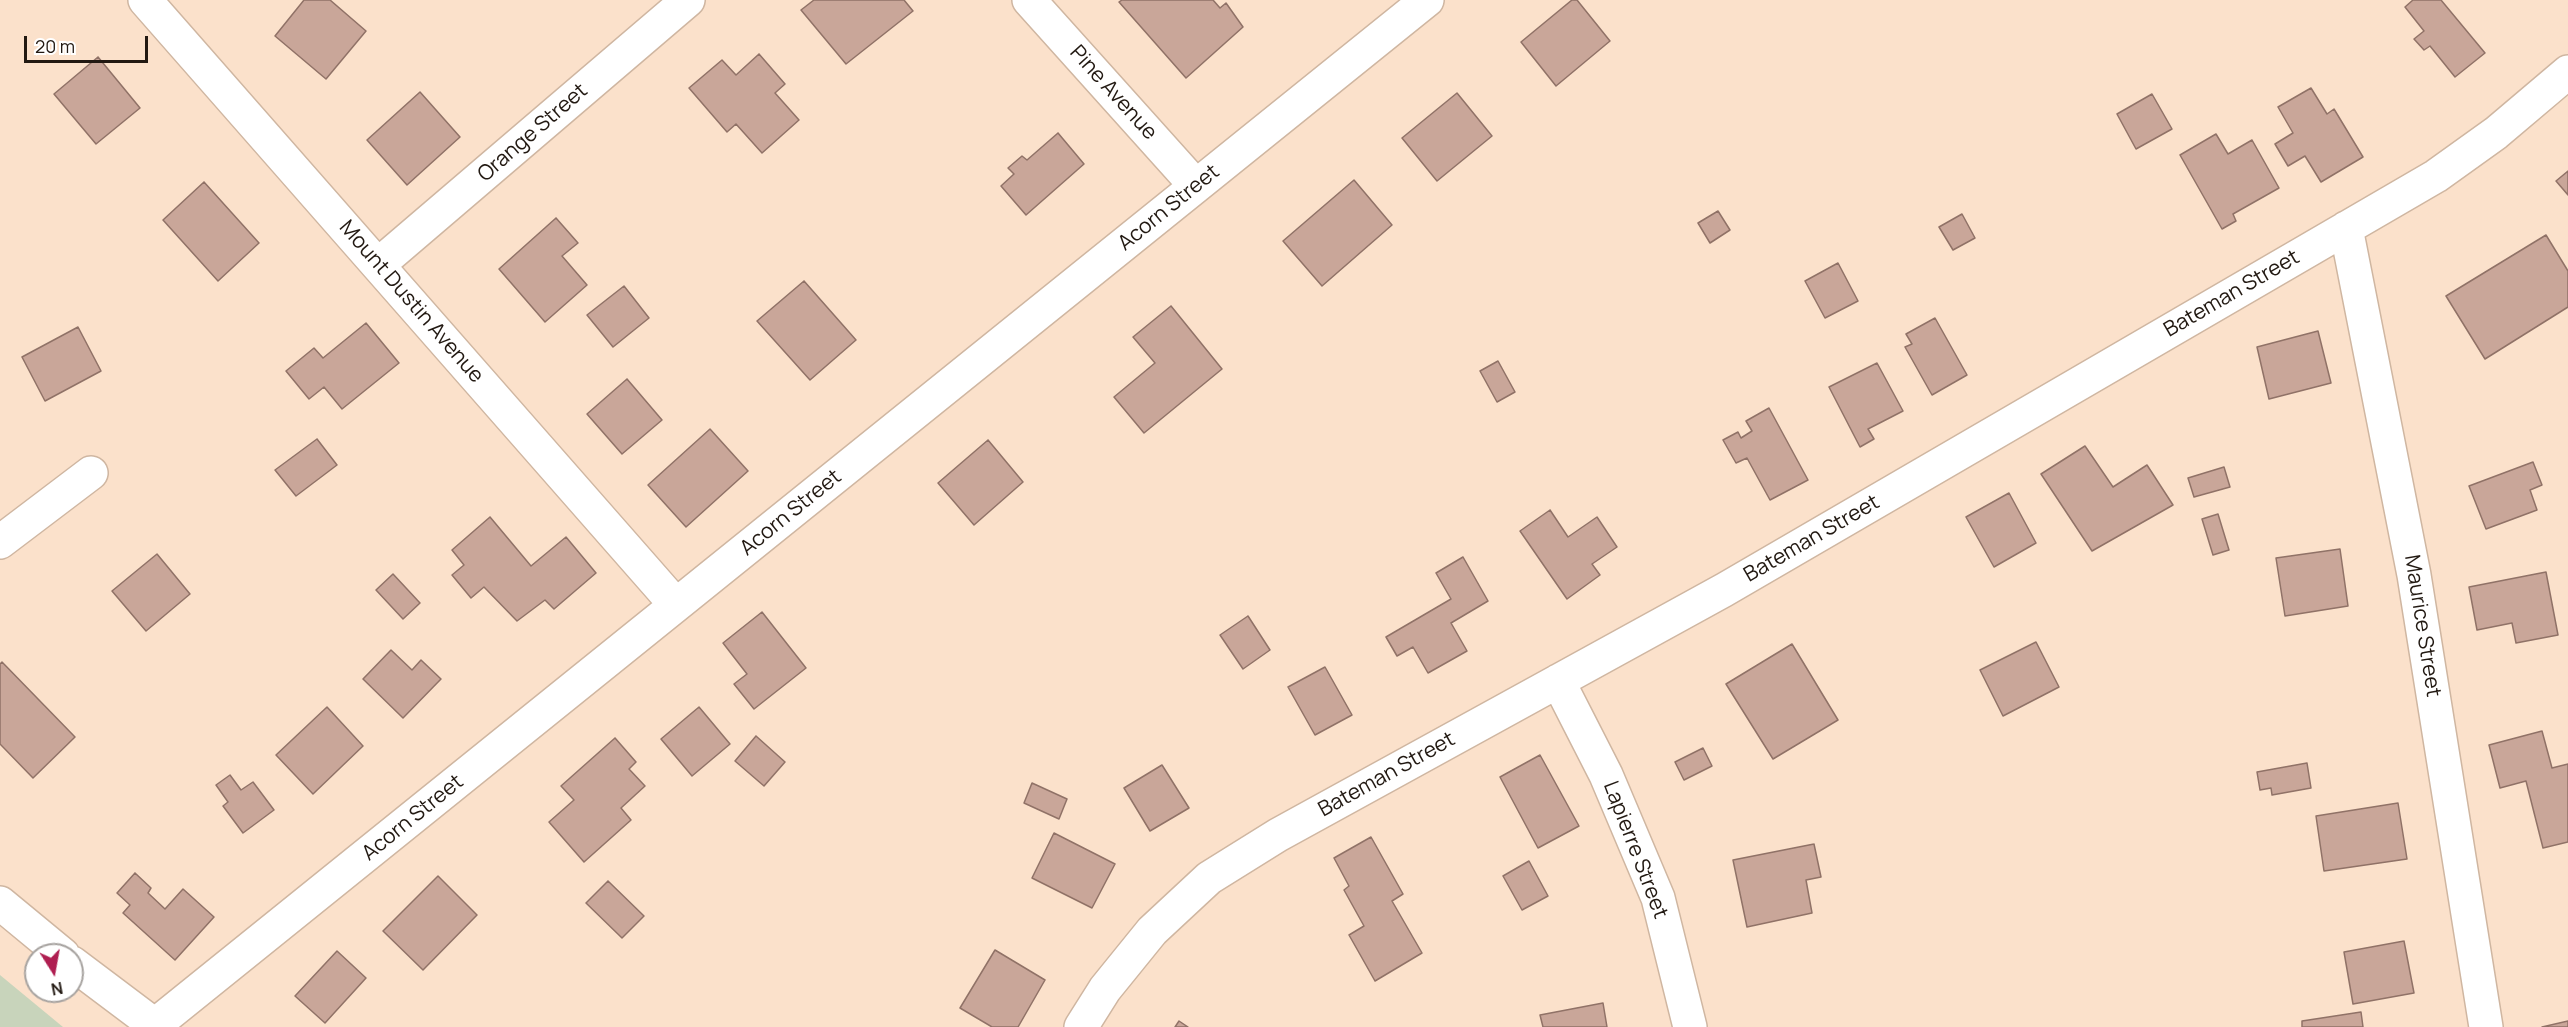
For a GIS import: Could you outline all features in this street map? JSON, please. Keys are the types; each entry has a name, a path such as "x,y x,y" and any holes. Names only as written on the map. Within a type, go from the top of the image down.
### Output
{"street":[{"name":"Mount Dustin Avenue","path":"145,0 676,605"},
{"name":"Orange Street","path":"378,265 688,0"},
{"name":"Pine Avenue","path":"1029,0 1196,186"},
{"name":"Acorn Street","path":"156,1026 1427,0"},
{"name":"Bateman Street","path":"1081,1027 1105,989 1152,931 1209,879 1278,835 1724,590 2436,176 2496,133 2568,72"},
{"name":"Maurice Street","path":"2346,228 2414,575 2486,1027"},
{"path":"0,542 91,473"},
{"name":"Lapierre Street","path":"1558,681 1606,775 1658,898 1690,1027"},
{"path":"0,903 48,943"},
{"path":"84,972 156,1026"}],"green space":[{"path":"0,975 24,995 24,1003 34,1003 63,1027 0,1027"}],"building":[{"path":"304,0 330,0 366,31 326,79 275,36"},
{"path":"814,0 904,0 913,11 846,64 801,10"},
{"path":"1122,0 1213,0 1220,8 1226,3 1243,27 1186,78 1119,2"},
{"path":"1572,0 1577,0 1610,41 1556,86 1521,42"},
{"path":"2413,0 2441,0 2485,53 2455,77 2430,46 2424,50 2414,39 2424,31 2405,7"},
{"path":"759,54 785,84 775,93 799,120 762,153 736,124 727,132 689,88 722,60 736,75"},
{"path":"98,57 140,108 96,144 54,94"},
{"path":"2311,88 2327,114 2334,109 2363,157 2321,182 2305,156 2288,166 2275,144 2293,133 2278,107"},
{"path":"420,92 460,137 407,185 367,140"},
{"path":"1457,93 1492,136 1437,181 1402,138"},
{"path":"2152,94 2172,129 2136,149 2117,114"},
{"path":"1058,133 1084,164 1026,215 1001,186 1014,174 1008,168 1022,156 1027,160"},
{"path":"2216,134 2228,154 2252,140 2279,188 2233,214 2236,221 2222,229 2180,155"},
{"path":"2568,171 2568,195 2556,181"},
{"path":"1354,180 1392,225 1322,286 1283,241"},
{"path":"204,182 259,243 218,281 163,220"},
{"path":"1718,211 1730,230 1710,243 1698,223"},
{"path":"1962,214 1975,238 1953,250 1939,227"},
{"path":"556,218 578,243 562,256 587,285 545,322 499,269"},
{"path":"2546,235 2568,271 2568,307 2485,359 2446,296"},
{"path":"1838,263 1858,301 1825,318 1805,281"},
{"path":"804,281 856,340 810,380 757,321"},
{"path":"624,286 649,318 613,347 587,315"},
{"path":"1171,306 1222,369 1144,433 1114,397 1155,363 1133,337"},
{"path":"1935,318 1967,375 1932,395 1905,347 1912,344 1906,334"},
{"path":"366,323 399,363 342,409 324,387 309,399 286,371 314,348 323,358"},
{"path":"78,327 101,371 45,401 22,357"},
{"path":"2318,331 2331,383 2269,399 2257,347"},
{"path":"1498,361 1515,392 1497,402 1480,371"},
{"path":"1877,363 1903,411 1868,429 1874,439 1860,447 1829,387"},
{"path":"627,379 662,420 622,454 587,414"},
{"path":"1769,408 1808,480 1770,500 1747,458 1736,463 1723,440 1738,432 1741,438 1752,431 1746,421"},
{"path":"710,429 748,471 686,527 648,485"},
{"path":"317,439 337,465 296,496 275,470"},
{"path":"988,440 1023,482 974,525 938,483"},
{"path":"2085,446 2113,487 2147,465 2173,505 2092,551 2041,474"},
{"path":"2533,462 2542,485 2530,490 2537,510 2486,529 2469,486"},
{"path":"2224,467 2230,487 2194,497 2188,478"},
{"path":"2009,493 2036,543 1994,567 1966,517"},
{"path":"1550,510 1568,537 1597,517 1617,547 1592,564 1600,575 1567,599 1520,531"},
{"path":"2218,514 2229,550 2213,555 2202,519"},
{"path":"490,517 531,566 566,537 596,573 554,609 545,600 517,621 484,587 471,598 452,575 464,565 452,550"},
{"path":"2340,549 2348,606 2285,616 2276,558"},
{"path":"157,554 190,594 146,631 112,591"},
{"path":"1463,557 1488,601 1451,623 1467,651 1428,673 1413,647 1397,656 1386,637 1451,599 1436,573"},
{"path":"2546,572 2558,635 2516,643 2512,623 2477,630 2469,587"},
{"path":"393,574 420,603 403,619 376,590"},
{"path":"762,612 806,668 754,709 734,684 747,674 723,643"},
{"path":"1248,616 1270,650 1243,669 1220,635"},
{"path":"2036,642 2059,687 2003,716 1980,670"},
{"path":"1792,644 1838,720 1773,759 1726,684"},
{"path":"391,650 412,670 421,660 441,679 403,718 363,679"},
{"path":"2,662 75,737 33,778 0,744 0,664"},
{"path":"1325,667 1352,715 1315,735 1288,687"},
{"path":"327,707 363,746 313,794 276,755"},
{"path":"699,707 730,744 692,776 661,739"},
{"path":"2542,731 2552,768 2568,764 2568,842 2543,848 2526,781 2500,788 2489,745"},
{"path":"756,736 785,762 764,786 735,761"},
{"path":"615,738 636,762 629,769 645,786 621,808 631,820 584,862 549,822 574,800 561,786"},
{"path":"1703,748 1712,766 1684,780 1675,762"},
{"path":"1540,755 1579,826 1538,848 1500,777"},
{"path":"2307,763 2311,788 2272,795 2271,788 2260,790 2257,772"},
{"path":"1162,765 1189,808 1150,831 1124,788"},
{"path":"230,775 241,790 253,782 274,810 243,833 223,806 228,802 216,785"},
{"path":"1032,783 1067,799 1059,819 1024,803"},
{"path":"2398,803 2407,859 2324,871 2316,816"},
{"path":"1054,833 1115,864 1092,908 1032,878"},
{"path":"1371,837 1403,894 1392,901 1422,953 1375,981 1349,935 1364,926 1344,890 1349,886 1334,858"},
{"path":"1814,844 1821,877 1806,880 1812,913 1747,927 1733,860"},
{"path":"1529,861 1548,896 1522,910 1503,876"},
{"path":"135,873 151,888 148,893 165,909 183,889 214,917 175,960 123,913 130,905 117,893"},
{"path":"438,876 477,915 423,970 383,931"},
{"path":"608,881 644,916 622,938 586,903"},
{"path":"2404,941 2414,993 2353,1004 2344,952"},
{"path":"995,950 1045,980 1018,1027 992,1027 960,1008"},
{"path":"337,951 366,978 325,1023 295,996"},
{"path":"1603,1003 1607,1027 1543,1027 1540,1015"},
{"path":"2361,1012 2363,1027 2302,1027 2302,1021"},
{"path":"1179,1021 1188,1027 1175,1027"},
{"path":"2568,1021 2568,1027 2542,1027"}]}
